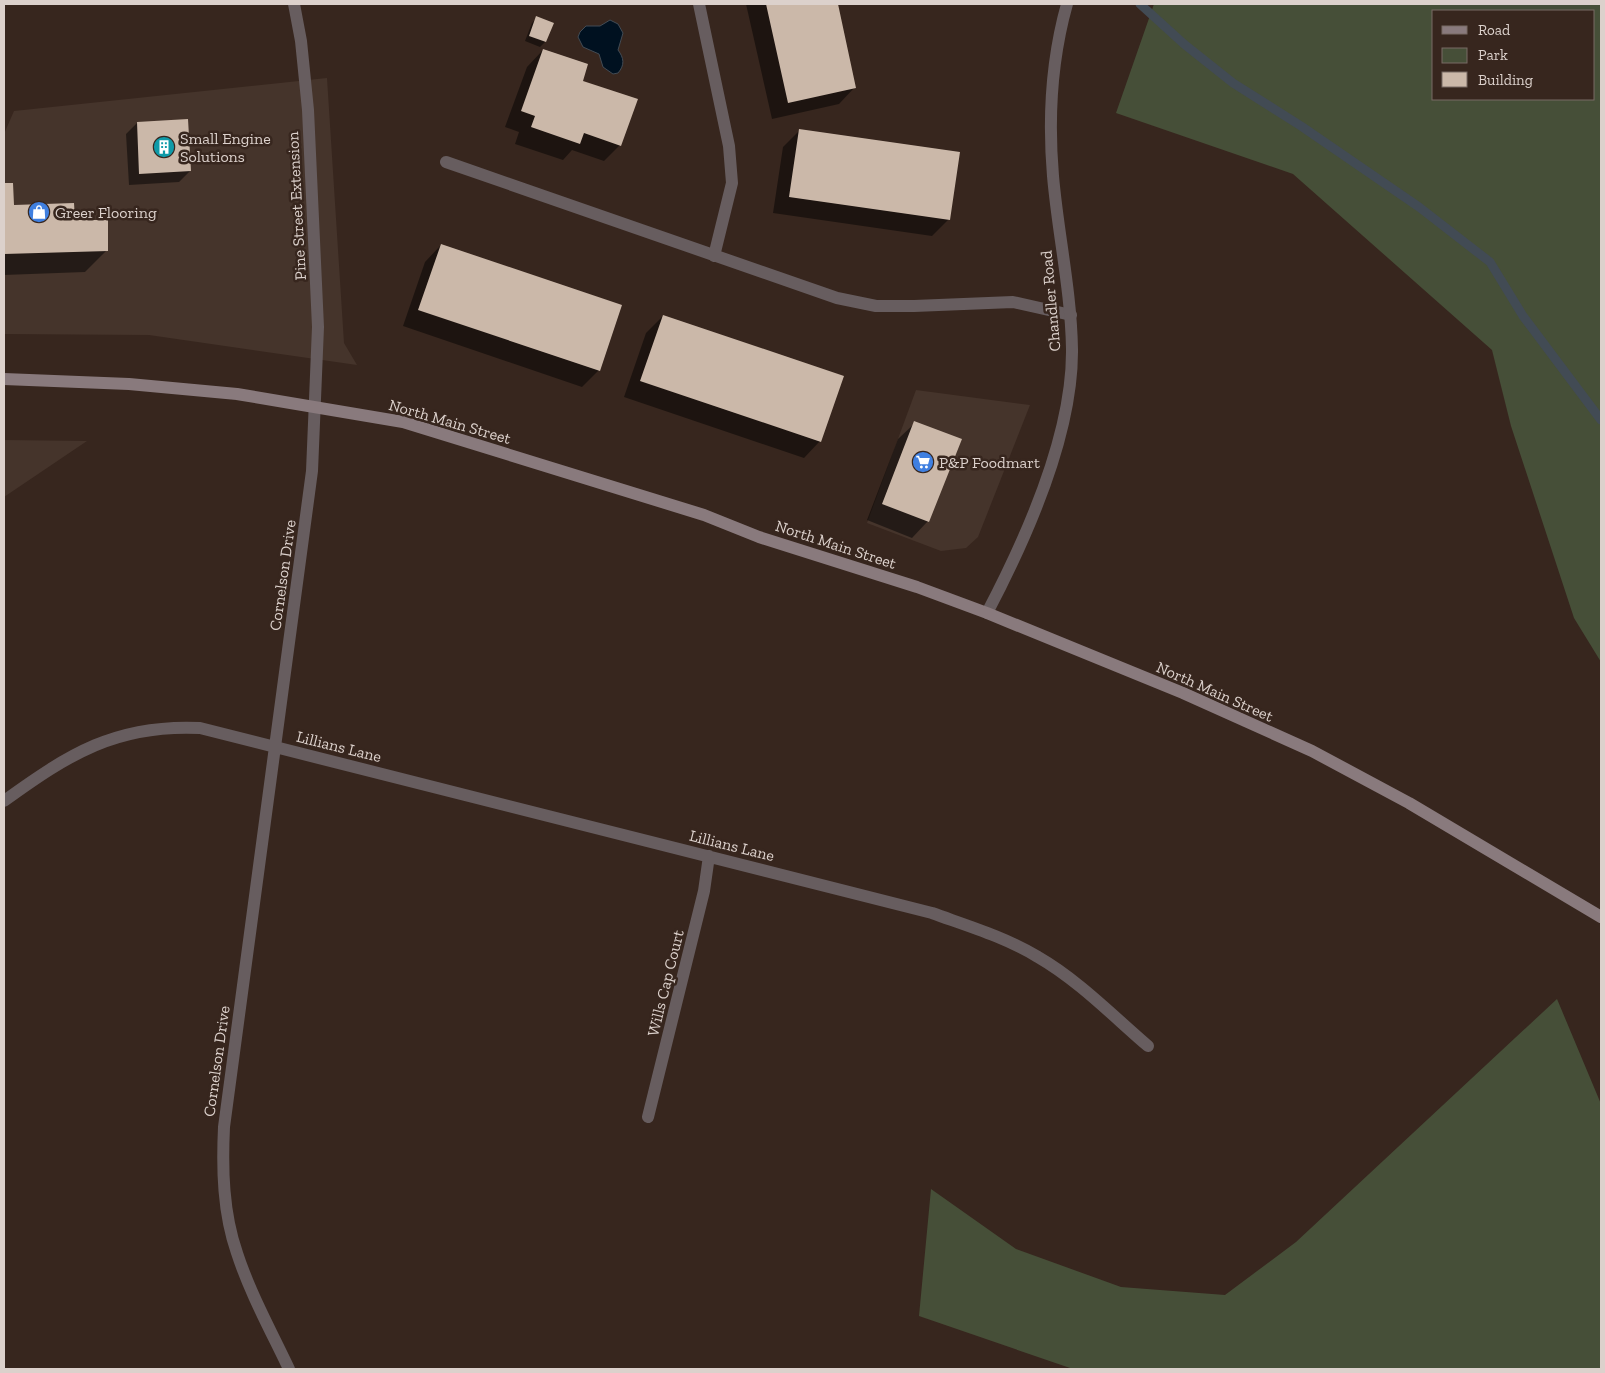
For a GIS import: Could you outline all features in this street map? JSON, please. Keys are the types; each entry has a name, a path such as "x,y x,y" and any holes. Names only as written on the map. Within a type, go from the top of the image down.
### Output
{"main road":[{"name":"North Main Street","path":"4,379 139,385 237,394 403,422 704,515 759,537 917,587 988,612 1183,693 1312,751 1409,803 1601,916"}],"street":[{"name":"Pine Street Extension","path":"294,4 301,41 308,110 318,327 315,407"},
{"path":"699,4 729,146 732,183 714,256"},
{"name":"Chandler Road","path":"988,612 1008,573 1051,468 1062,432 1069,392 1072,351 1071,315 1053,177 1050,132 1052,77 1057,41 1067,4"},
{"path":"446,162 838,298 876,306 1013,302 1071,315"},
{"name":"Cornelson Drive","path":"289,1369 251,1289 236,1252 227,1213 222,1167 224,1127 312,471 315,407"},
{"path":"4,801 50,768 86,748 115,737 144,730 200,728 275,746"},
{"name":"Lillians Lane","path":"275,746 932,913 994,934 1038,957 1070,979 1148,1046"},
{"name":"Wills Cap Court","path":"648,1117 704,891 709,856"}],"shaded area":[{"path":"327,78 344,343 357,365 149,335 4,334 4,134 14,111"},
{"path":"916,390 1030,405 978,537 966,548 941,551 867,523"},
{"path":"4,440 87,441 4,497"}],"green space":[{"path":"1154,4 1601,4 1601,662 1574,618 1511,426 1492,350 1293,174 1116,113"},
{"path":"1557,999 1601,1104 1601,1369 1073,1369 919,1316 931,1189 1016,1249 1121,1287 1225,1295 1296,1242"}],"water":[{"path":"610,20 618,24 623,33 618,50 622,56 623,64 618,73 613,74 603,67 599,54 583,47 578,37 586,26 600,26"}],"building":[{"path":"766,4 838,4 856,88 788,103"},
{"path":"536,16 554,23 546,42 529,36"},
{"path":"543,49 588,64 583,81 638,99 621,146 584,133 580,144 531,127 535,116 521,111"},
{"name":"Small Engine Solutions","path":"188,119 191,171 139,174 137,122"},
{"path":"799,129 960,152 950,220 789,197"},
{"name":"Greer Flooring","path":"4,183 13,183 14,205 74,203 75,220 108,220 108,251 4,254"},
{"path":"441,244 622,305 600,371 418,310"},
{"path":"663,315 844,376 821,442 640,381"},
{"path":"914,421 962,439 929,522 882,504"}],"waterway":[{"path":"1140,4 1184,44 1233,83 1301,126 1419,207 1490,262 1523,316 1601,420"}],"place":[{"name":"Small Engine Solutions","path":"164,147"},
{"name":"Greer Flooring","path":"39,212"},
{"name":"P&P Foodmart","path":"923,462"}]}
